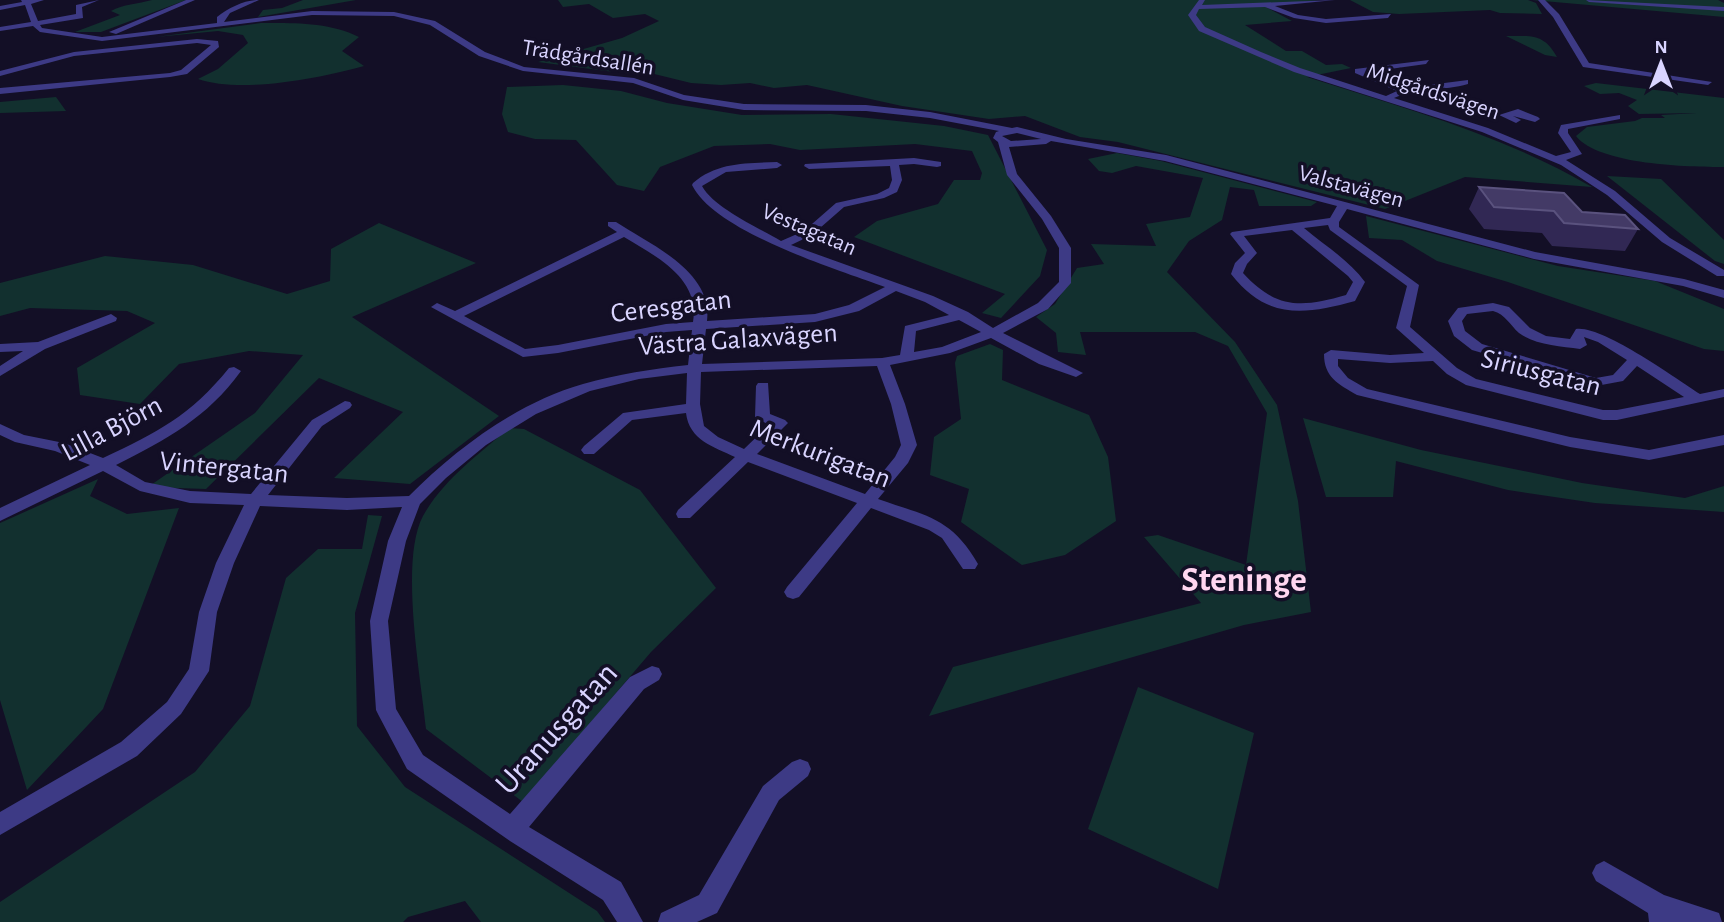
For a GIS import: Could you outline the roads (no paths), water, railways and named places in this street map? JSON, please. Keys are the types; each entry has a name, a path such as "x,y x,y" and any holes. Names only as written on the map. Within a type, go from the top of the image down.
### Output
{"street":[{"path":"0,8 41,0"},
{"path":"0,29 80,16 78,6 96,0"},
{"path":"0,74 96,44 143,20 192,0"},
{"path":"243,0 257,1"},
{"path":"1198,3 1229,8 1332,0"},
{"path":"1541,0 1556,16 1586,65 1708,82"},
{"path":"1589,0 1724,9"},
{"path":"26,1 33,23"},
{"path":"220,26 220,19 228,12 257,1"},
{"name":"Midgårdsvägen","path":"1198,3 1192,15 1202,29 1210,33 1297,70 1485,130 1556,159 1611,193 1666,240 1685,262 1687,272"},
{"path":"1265,5 1300,18 1318,21 1388,16"},
{"path":"0,15 29,12"},
{"name":"Trädgårdsallén","path":"65,35 166,32 325,13 405,15 432,23 495,61 523,69 634,81 683,97 744,107 866,108 929,115 1008,130"},
{"name":"Trädgårdsallén","path":"33,23 40,30 96,44"},
{"path":"0,91 23,90 102,77 184,72 215,47 215,43 197,41 96,44"},
{"path":"96,44 98,65"},
{"path":"1404,91 1358,71 1426,62"},
{"path":"1385,99 1404,91 1449,87 1465,82"},
{"path":"1516,120 1504,115 1518,113 1535,119"},
{"path":"1556,159 1577,154 1563,132 1564,127 1617,117"},
{"name":"Trädgårdsallén","path":"972,123 1000,139"},
{"path":"1000,139 1008,130"},
{"name":"Valstavägen","path":"1008,130 1033,138 1166,158 1534,255 1626,271 1698,287 1721,295"},
{"name":"Valstavägen","path":"1000,139 1019,145 1033,138"},
{"name":"Västra Galaxvägen","path":"631,922 612,891 512,829 415,762 386,710 379,621 397,541 413,501 461,458 531,411 585,388 639,374 695,368 882,362 906,358 945,350 995,332 1043,306 1065,283 1065,248 1047,218 1012,175 1000,139"},
{"path":"1007,158 1019,145"},
{"path":"809,166 914,161 937,164"},
{"path":"780,245 808,233 840,205 880,196 893,190 897,180 894,163"},
{"name":"Vestagatan","path":"777,165 720,170 704,176 696,185 702,195 739,222 780,245 897,286 963,315 1044,361 1076,373"},
{"path":"1295,227 1352,273 1359,282 1351,298 1310,307 1279,306 1260,297 1237,274 1241,264 1251,253 1236,234 1334,221 1343,206"},
{"name":"Siriusgatan","path":"1334,221 1334,228 1341,234 1413,285 1403,328 1435,358 1471,382 1590,413 1617,415 1724,393"},
{"path":"589,450 628,416 693,408 702,307 699,291 690,278 612,224"},
{"path":"455,316 624,233"},
{"name":"Midgårdsvägen","path":"1666,240 1722,274"},
{"name":"Valstavägen","path":"1626,271 1722,274"},
{"name":"Valstavägen","path":"1687,272 1686,279 1698,287"},
{"name":"Ceresgatan","path":"437,307 523,353 558,349 635,332 815,318 854,309 897,286"},
{"path":"1635,360 1618,378 1596,382 1496,355 1477,347 1460,333 1455,321 1463,311 1493,307 1504,310 1525,331 1543,339 1580,345 1576,338 1581,332 1603,339 1698,399"},
{"path":"906,358 910,329 963,315"},
{"path":"0,372 40,346 111,318"},
{"path":"0,348 40,346"},
{"path":"1435,358 1390,359 1331,354 1331,367 1343,381 1363,392 1570,442 1649,456 1724,440"},
{"path":"793,592 902,459 909,445 898,404 882,362"},
{"name":"Lilla Björn","path":"0,514 166,434 211,400 234,371"},
{"path":"684,514 780,423 762,417 763,386"},
{"path":"0,824 129,749 174,708 199,671 208,612 225,562 254,501 317,424 345,405"},
{"name":"Merkurigatan","path":"693,408 697,428 714,440 744,455 935,526 948,534 969,565"},
{"name":"Vintergatan","path":"0,429 20,439 59,447 105,465 140,486 190,497 346,504 413,501"},
{"name":"Uranusgatan","path":"512,829 637,683 653,674"},
{"path":"670,922 708,904 771,793 800,769"},
{"path":"1604,873 1660,914 1710,922"}],"district":[{"name":"Steninge","path":"1244,580"}]}
